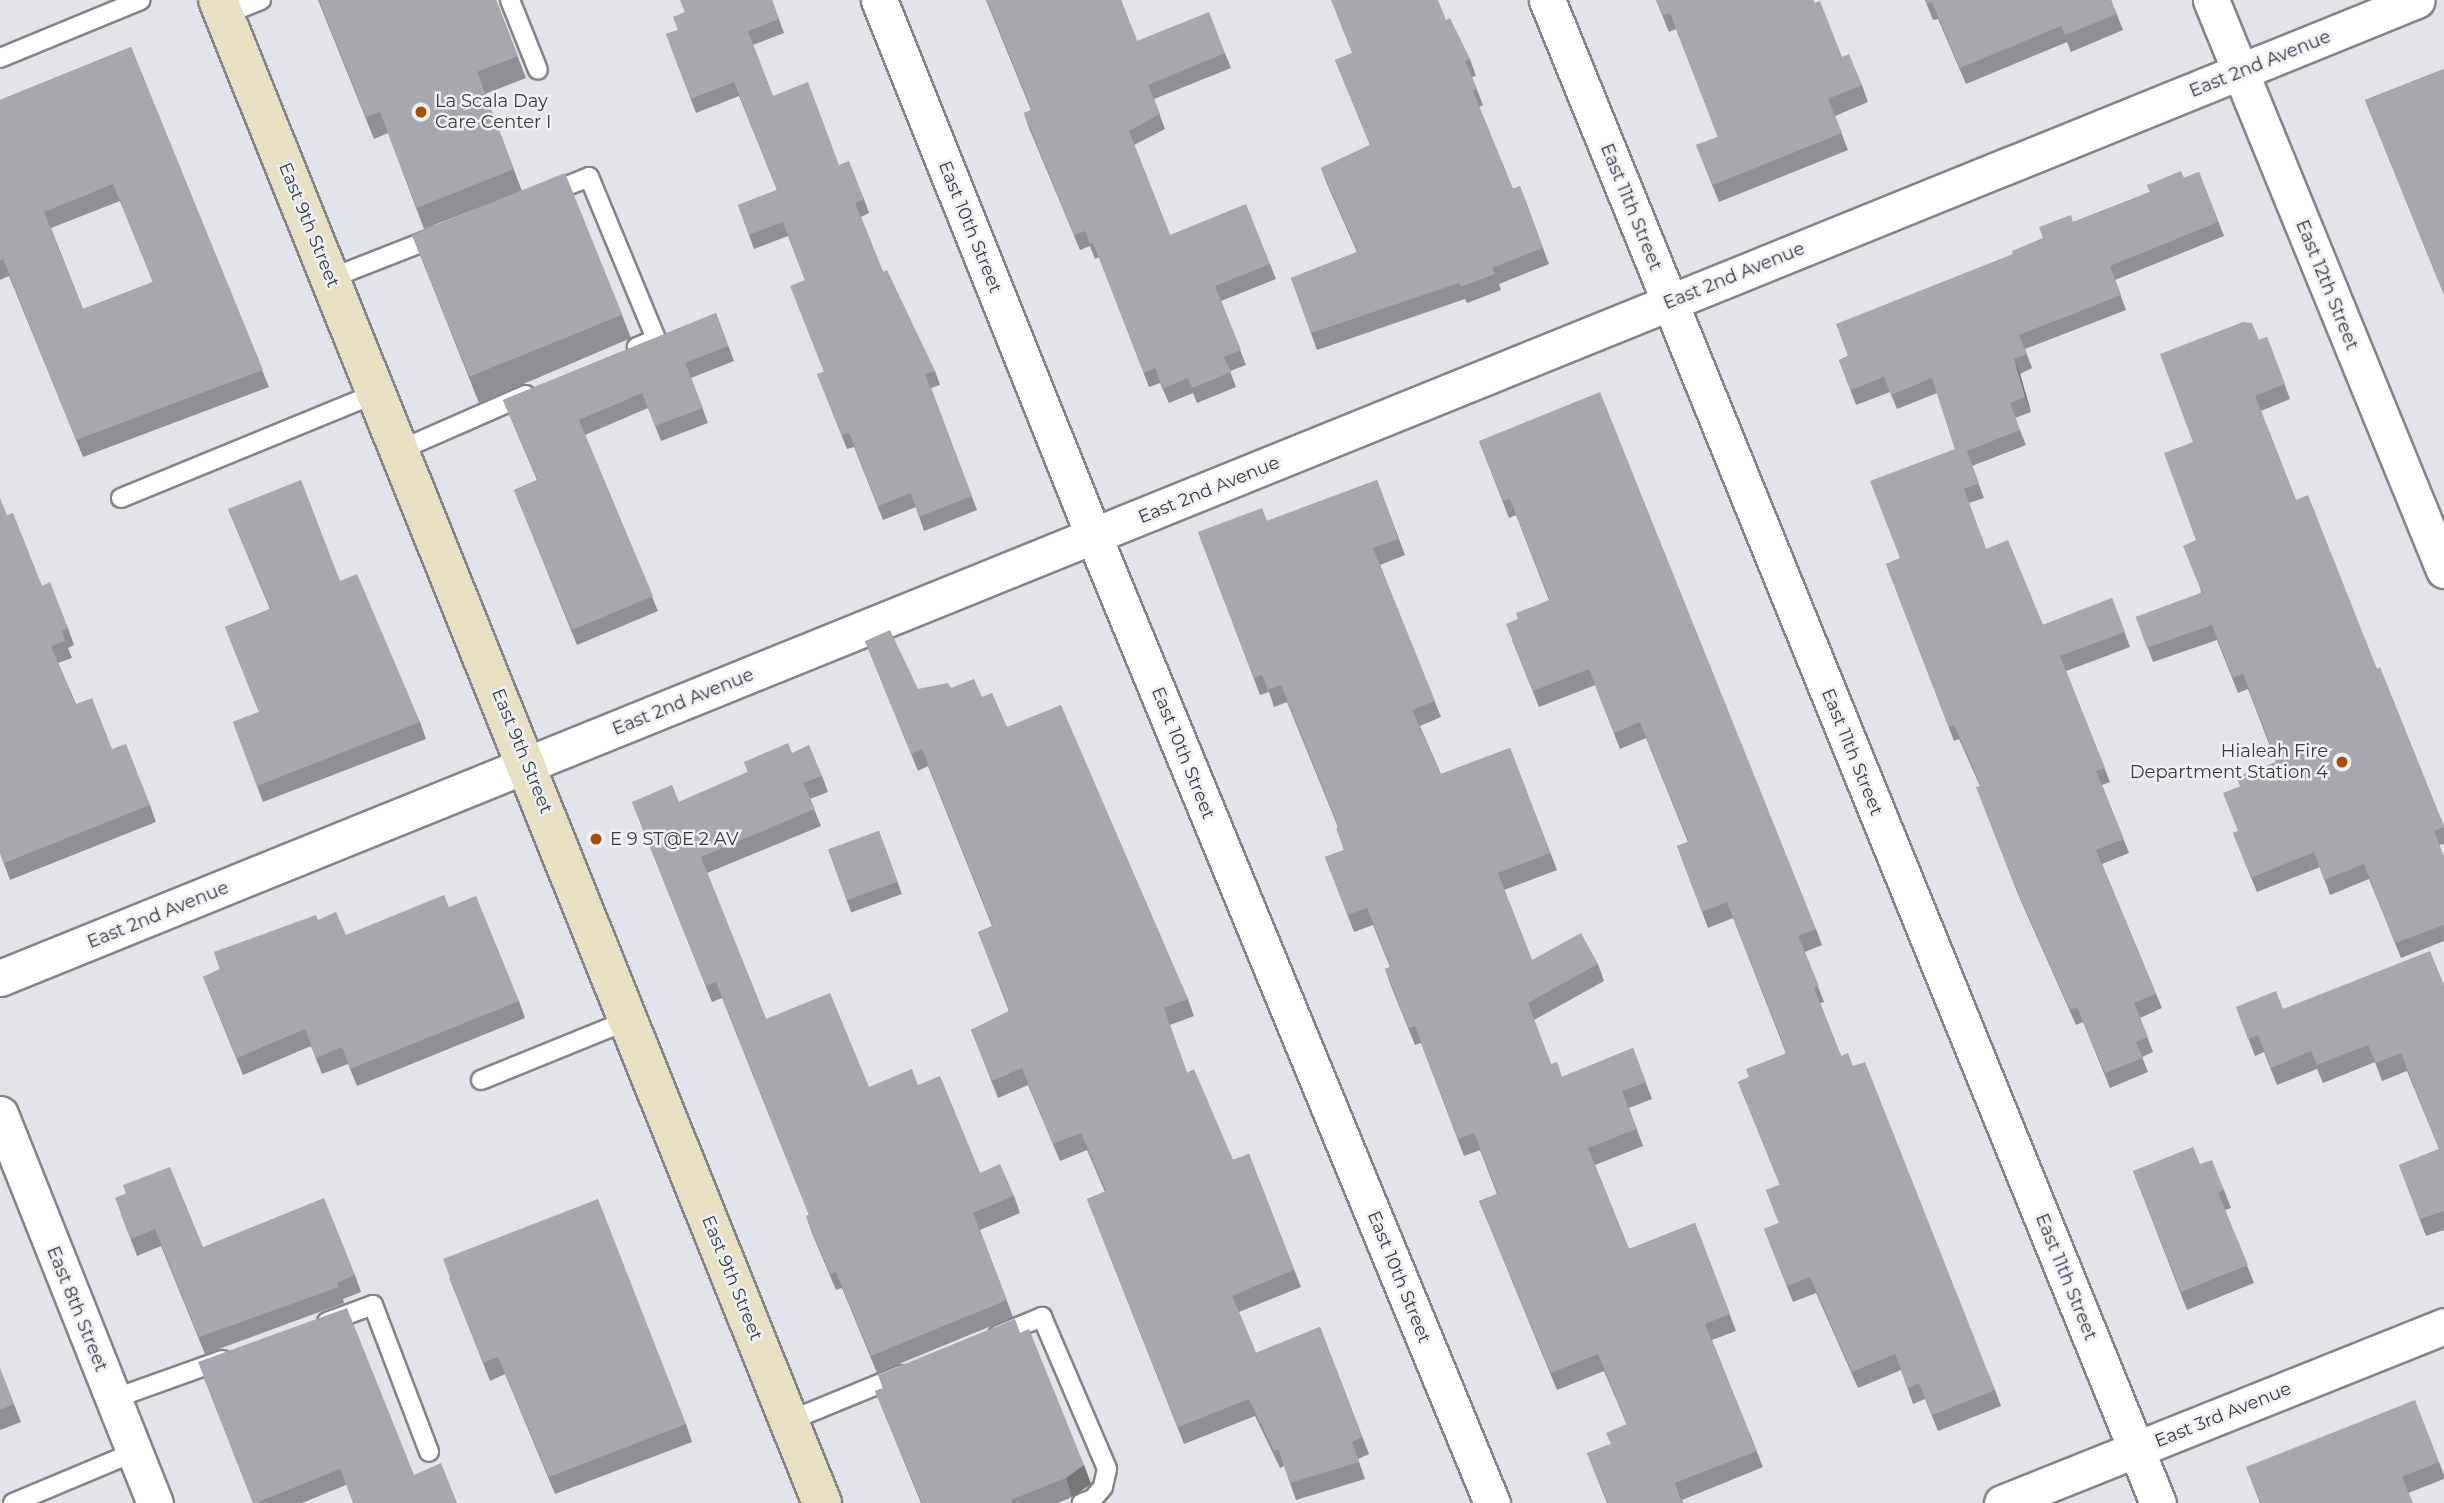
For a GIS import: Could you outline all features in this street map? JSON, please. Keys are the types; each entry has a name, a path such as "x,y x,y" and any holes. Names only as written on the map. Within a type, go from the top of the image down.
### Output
{"main road":[{"name":"East 9th Street","path":"221,8 528,765 822,1503"}],"street":[{"name":"East 10th Street","path":"879,0 1094,537 1492,1503"},
{"name":"East 11th Street","path":"1547,0 2158,1503"},
{"name":"East 12th Street","path":"2211,0 2444,570"},
{"name":"East 2nd Avenue","path":"0,978 2417,0"},
{"name":"East 8th Street","path":"0,1115 155,1503"},
{"name":"East 3rd Avenue","path":"2002,1503 2444,1326"}],"lane":[{"path":"0,58 141,0"},
{"path":"221,8 261,0"},
{"path":"510,0 538,70"},
{"path":"537,197 589,177 656,339 617,355"},
{"path":"331,278 460,228"},
{"path":"400,450 541,388"},
{"path":"121,498 377,393"},
{"path":"481,1080 629,1020"},
{"path":"308,1329 373,1305 429,1452"},
{"path":"979,1343 1042,1317 1107,1469 1103,1487 1093,1499 1082,1503"},
{"path":"113,1399 243,1352"},
{"path":"789,1421 916,1369"},
{"path":"13,1503 135,1452"}],"building":[{"path":"319,0 496,0 518,56 477,72 514,169 417,208 380,112 366,117"},
{"path":"680,0 772,0 779,19 748,31 773,96 808,82 839,165 849,161 864,199 855,203 883,272 887,270 935,371 925,374 972,496 919,517 911,493 878,506 849,433 842,435 817,374 824,372 790,286 805,280 783,222 749,235 738,205 777,190 734,82 691,99 666,34 678,30 673,17 685,12"},
{"path":"987,0 1121,0 1137,41 1209,12 1225,53 1148,85 1160,114 1129,131 1170,235 1246,204 1270,264 1215,286 1241,350 1224,357 1231,372 1192,388 1188,378 1163,389 1155,368 1144,373 1093,243 1090,244 1085,231 1074,235 1024,113 1032,110"},
{"path":"1331,0 1438,0 1446,20 1450,18 1470,59 1465,61 1477,89 1473,91 1513,189 1520,186 1543,248 1492,268 1495,274 1461,287 1459,283 1311,333 1291,278 1358,252 1321,168 1370,145 1335,60 1352,53"},
{"path":"1657,0 1820,1 1842,57 1849,54 1862,85 1828,99 1842,133 1713,185 1696,145 1718,137 1670,13 1663,15"},
{"path":"1926,0 2111,0 2117,14 2065,35 2061,26 1960,68 1932,2 1927,4"},
{"path":"131,47 263,370 76,440 3,259 0,261 0,100","holes":["113,184 153,282 83,309 44,212"]},
{"path":"2444,69 2444,294 2365,100"},
{"path":"2181,171 2184,178 2199,172 2218,222 2110,266 2121,295 2019,335 2027,354 2014,359 2025,397 2010,403 2020,430 1967,451 1979,483 1964,489 1986,549 2008,540 2043,625 2112,598 2125,632 2060,656 2105,768 2096,771 2124,839 2096,850 2156,994 2134,1003 2148,1037 2136,1042 2143,1058 2105,1073 2077,1007 2070,1010 2014,884 1976,787 1981,786 1954,725 1949,727 1886,564 1900,558 1870,481 1955,449 1932,378 1891,395 1884,377 1851,390 1839,360 1848,356 1836,324 2013,254 2012,251 2043,238 2039,227 2071,215 2073,222 2151,192 2147,185"},
{"path":"565,173 622,315 469,377 412,235"},
{"path":"716,313 728,346 685,363 703,408 655,426 642,393 579,420 653,596 572,630 514,490 538,480 503,400"},
{"path":"2243,322 2252,323 2259,340 2267,337 2285,384 2255,396 2296,500 2308,495 2377,669 2380,667 2444,826 2434,831 2444,857 2444,925 2395,943 2364,864 2324,880 2314,852 2251,878 2233,833 2238,831 2223,793 2241,786 2237,777 2277,762 2243,674 2233,678 2212,625 2147,648 2136,617 2202,593 2183,546 2196,540 2164,453 2193,442 2160,354"},
{"path":"1600,392 1816,929 1798,936 1819,986 1814,988 1841,1056 1848,1053 1853,1066 1865,1062 1995,1390 1932,1415 1919,1383 1908,1388 1895,1354 1852,1372 1810,1277 1787,1286 1764,1229 1779,1223 1766,1190 1780,1185 1738,1082 1749,1077 1746,1069 1787,1053 1727,902 1702,912 1677,846 1689,842 1640,722 1614,733 1589,669 1533,691 1506,624 1518,619 1516,613 1550,600 1510,499 1503,501 1479,441"},
{"path":"301,480 340,581 357,574 420,722 257,786 233,722 259,712 225,627 271,609 228,509"},
{"path":"1377,480 1398,539 1373,548 1435,701 1412,710 1441,774 1510,748 1550,853 1498,873 1532,960 1581,933 1598,964 1528,1003 1551,1064 1557,1062 1562,1077 1633,1048 1646,1082 1622,1091 1637,1129 1588,1148 1629,1249 1695,1223 1730,1314 1705,1324 1757,1451 1675,1483 1682,1503 1608,1503 1587,1453 1611,1444 1606,1433 1627,1424 1598,1354 1551,1373 1479,1201 1498,1194 1474,1133 1458,1139 1415,1026 1409,1028 1385,969 1391,967 1367,908 1348,915 1325,857 1344,850 1336,828 1339,827 1281,685 1268,690 1262,675 1254,678 1198,532 1262,508 1267,521"},
{"path":"0,498 7,515 13,513 42,586 50,582 68,628 62,631 65,641 51,646 76,704 92,698 112,749 126,744 150,805 4,863 0,852"},
{"path":"890,630 918,689 948,683 951,688 974,679 982,697 992,693 1007,727 1061,705 1188,999 1164,1008 1187,1073 1194,1069 1233,1160 1249,1154 1294,1270 1232,1296 1256,1353 1320,1327 1362,1437 1352,1442 1359,1462 1290,1483 1278,1449 1274,1451 1249,1399 1178,1427 1087,1199 1106,1191 1081,1133 1053,1144 1022,1068 992,1081 971,1030 1010,1011 978,932 993,926 922,749 911,754 865,641"},
{"path":"788,743 792,753 809,745 822,776 803,783 815,809 701,857 766,1019 830,993 869,1087 912,1069 918,1085 940,1076 980,1173 1000,1164 1014,1196 973,1213 1007,1300 871,1356 836,1272 830,1274 716,982 706,986 632,802 672,785 679,802 748,772 744,762"},
{"path":"879,831 897,882 847,900 828,849"},
{"path":"444,895 449,907 476,896 519,1001 350,1069 342,1047 316,1058 305,1029 237,1058 203,977 220,969 214,952 316,915 318,920 336,912 346,935"},
{"path":"2430,951 2444,985 2444,1211 2420,1219 2399,1165 2439,1149 2401,1053 2376,1063 2368,1045 2317,1065 2311,1051 2271,1068 2258,1035 2248,1039 2236,1007 2276,991 2283,1009"},
{"path":"2193,1147 2200,1164 2212,1160 2224,1190 2218,1193 2248,1265 2181,1292 2133,1171"},
{"path":"170,1167 203,1247 324,1198 355,1275 337,1283 339,1287 199,1337 155,1229 131,1239 115,1198 127,1193 123,1185"},
{"path":"598,1199 686,1424 549,1477 498,1357 483,1363 443,1259"},
{"path":"347,1308 414,1475 441,1463 457,1503 353,1503 340,1469 253,1503 198,1362"},
{"path":"1015,1319 1020,1333 1029,1329 1084,1465 1066,1478 1011,1500 1012,1503 922,1503 875,1391 884,1388 878,1375"},
{"path":"0,1368 14,1404 0,1410"},
{"path":"2415,1400 2439,1462 2402,1477 2413,1503 2261,1503 2246,1467"}],"place":[{"name":"La Scala Day Care Center I","path":"421,112"},
{"name":"Hialeah Fire Department Station 4","path":"2342,762"},
{"name":"E 9 ST@E 2 AV","path":"596,839"}]}
